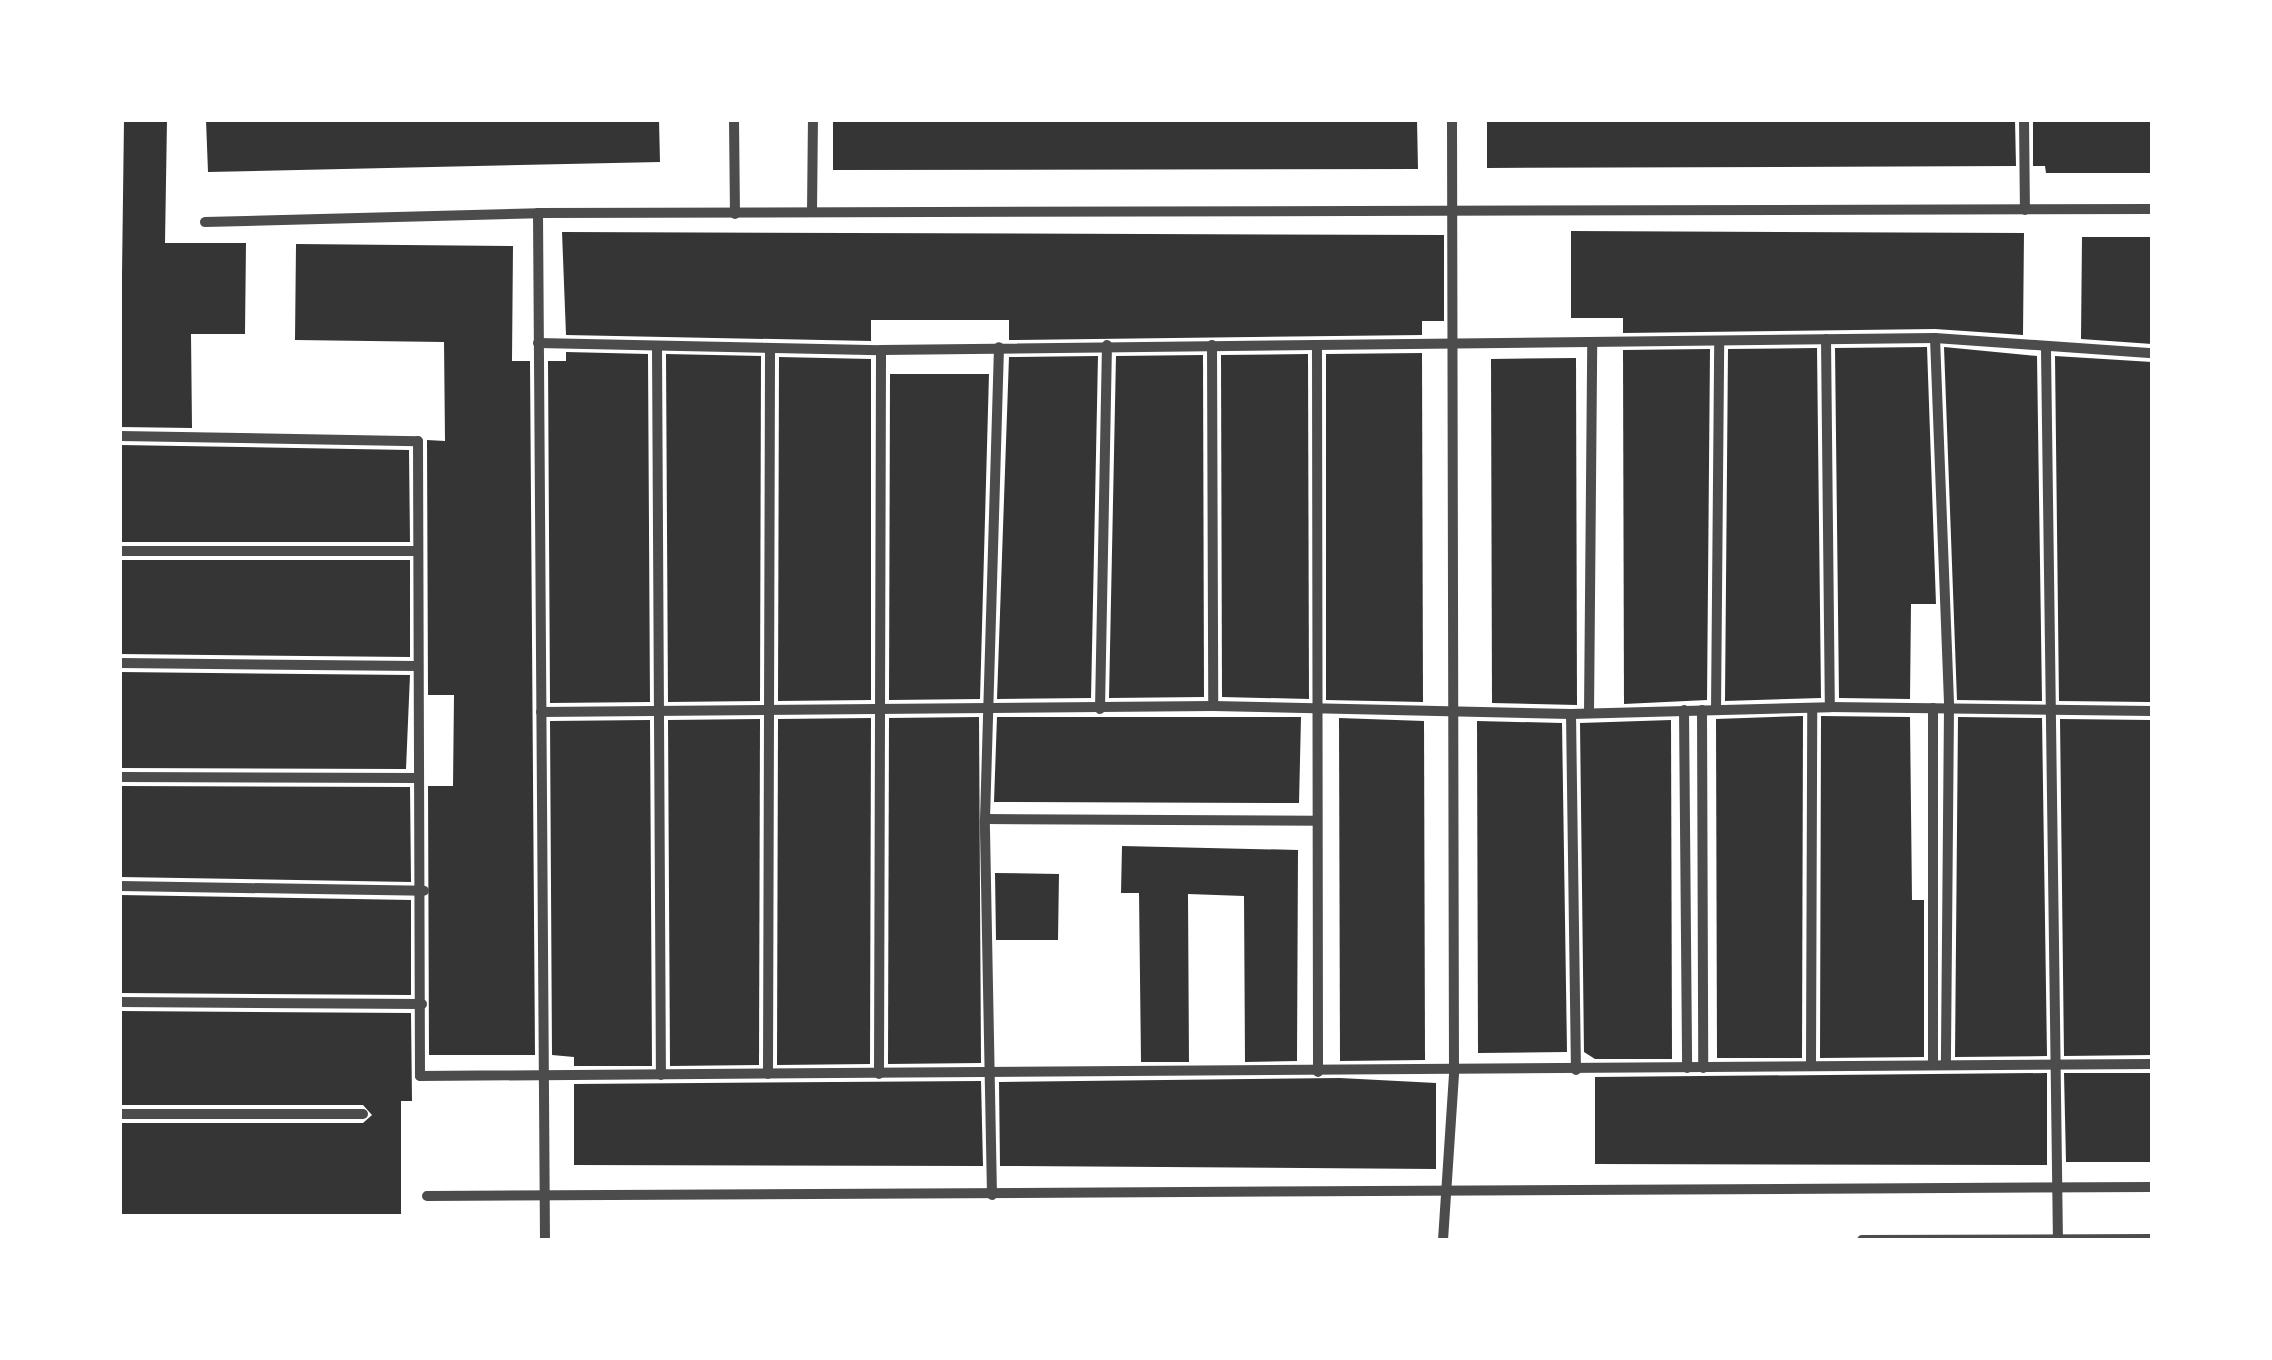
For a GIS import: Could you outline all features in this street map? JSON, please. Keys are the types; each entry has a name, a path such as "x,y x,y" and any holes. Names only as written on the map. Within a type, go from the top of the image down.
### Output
{"street":[{"path":"734,120 735,214"},
{"path":"812,212 813,120"},
{"path":"1442,1240 1454,1074 1452,120"},
{"path":"2024,120 2025,210"},
{"path":"205,222 538,213 2152,210"},
{"path":"538,213 545,1240"},
{"path":"538,344 881,350 1936,338 2046,350 2152,353"},
{"path":"1936,338 1949,708 1946,1063"},
{"path":"1826,339 1830,706"},
{"path":"1589,713 1592,342"},
{"path":"1716,710 1719,342"},
{"path":"1100,710 1107,345"},
{"path":"1212,346 1214,706"},
{"path":"1316,346 1318,1072"},
{"path":"658,347 661,1075"},
{"path":"992,1195 985,819 992,711 999,347"},
{"path":"768,1074 770,348"},
{"path":"880,1074 881,350"},
{"path":"2046,350 2060,1064 2058,1240"},
{"path":"120,436 418,442 419,778 424,891 420,1076 1454,1074 1934,1063 2152,1064"},
{"path":"120,551 417,551"},
{"path":"120,663 418,666"},
{"path":"540,712 992,711 1214,706 1572,714 1830,706 2152,711"},
{"path":"1811,1066 1812,708"},
{"path":"1933,708 1934,1063"},
{"path":"1684,710 1687,1068"},
{"path":"1702,710 1703,1068"},
{"path":"1572,714 1576,1070"},
{"path":"120,777 419,778"},
{"path":"985,819 1316,822"},
{"path":"120,886 424,891"},
{"path":"120,1002 422,1004"},
{"path":"120,1114 363,1114"},
{"path":"427,1196 2152,1187"},
{"path":"1862,1240 2152,1239"}],"building":[{"path":"124,120 167,120 165,243 246,243 245,334 191,334 192,428 120,427"},
{"path":"206,120 659,120 660,162 208,172"},
{"path":"833,120 1417,120 1418,169 833,170"},
{"path":"1487,120 2015,120 2016,166 1487,168"},
{"path":"2033,120 2152,120 2152,173 2046,173 2045,166 2033,166"},
{"path":"1571,231 2024,233 2023,335 1935,329 1623,333 1623,318 1571,318"},
{"path":"562,232 1444,235 1444,321 1422,321 1422,335 1009,340 1009,320 871,320 871,341 566,335"},
{"path":"2082,237 2152,237 2152,344 2081,339"},
{"path":"296,244 513,246 512,361 530,361 535,1055 429,1055 428,786 453,786 454,695 428,695 427,440 445,441 444,342 295,340"},
{"path":"1927,347 1936,604 1911,604 1910,699 1839,698 1835,348"},
{"path":"1944,347 2037,356 2042,701 1957,700"},
{"path":"1817,348 1821,698 1725,701 1728,349"},
{"path":"1710,349 1707,700 1624,704 1623,350"},
{"path":"566,352 648,354 650,702 550,703 548,361 566,361"},
{"path":"1422,353 1423,702 1326,700 1326,354"},
{"path":"666,354 761,356 760,701 668,702"},
{"path":"1308,354 1309,699 1222,697 1221,355"},
{"path":"1203,355 1204,697 1109,698 1116,356"},
{"path":"1098,356 1091,698 997,699 1009,357"},
{"path":"2055,356 2152,362 2150,702 2059,701"},
{"path":"779,357 871,359 871,700 778,701"},
{"path":"1576,358 1577,705 1492,703 1491,359"},
{"path":"890,374 989,374 980,699 889,700"},
{"path":"120,445 409,450 410,542 120,542"},
{"path":"120,560 410,560 410,657 120,654"},
{"path":"120,672 410,675 406,769 120,768"},
{"path":"1803,716 1802,1058 1717,1058 1716,719"},
{"path":"1821,716 1910,717 1912,900 1924,900 1924,1057 1820,1058"},
{"path":"979,717 981,1063 888,1064 889,718"},
{"path":"997,717 1301,717 1299,803 994,802"},
{"path":"1958,717 2042,718 2047,1056 1955,1057"},
{"path":"871,718 870,1064 777,1065 778,719"},
{"path":"1339,718 1424,721 1425,1060 1340,1061"},
{"path":"760,719 759,1065 670,1066 668,720"},
{"path":"2060,719 2150,720 2152,1055 2064,1056"},
{"path":"650,720 652,1066 574,1066 574,1057 552,1055 550,721"},
{"path":"1671,720 1672,1059 1595,1059 1584,1052 1580,723"},
{"path":"1477,721 1562,723 1567,1052 1478,1053"},
{"path":"120,786 410,787 411,882 120,877"},
{"path":"1122,846 1298,850 1297,1061 1245,1062 1244,896 1188,894 1189,1062 1141,1062 1139,893 1121,893"},
{"path":"995,873 1059,874 1058,940 996,940"},
{"path":"120,895 411,900 411,995 120,993"},
{"path":"120,1011 411,1013 412,1101 401,1101 401,1214 120,1214 120,1123 363,1123 372,1115 363,1105 120,1105"},
{"path":"2047,1073 2047,1165 1595,1164 1595,1077"},
{"path":"2064,1073 2152,1073 2152,1162 2066,1162"},
{"path":"1340,1078 1436,1083 1436,1169 1000,1166 999,1082"},
{"path":"981,1081 983,1166 574,1165 574,1084"}]}
